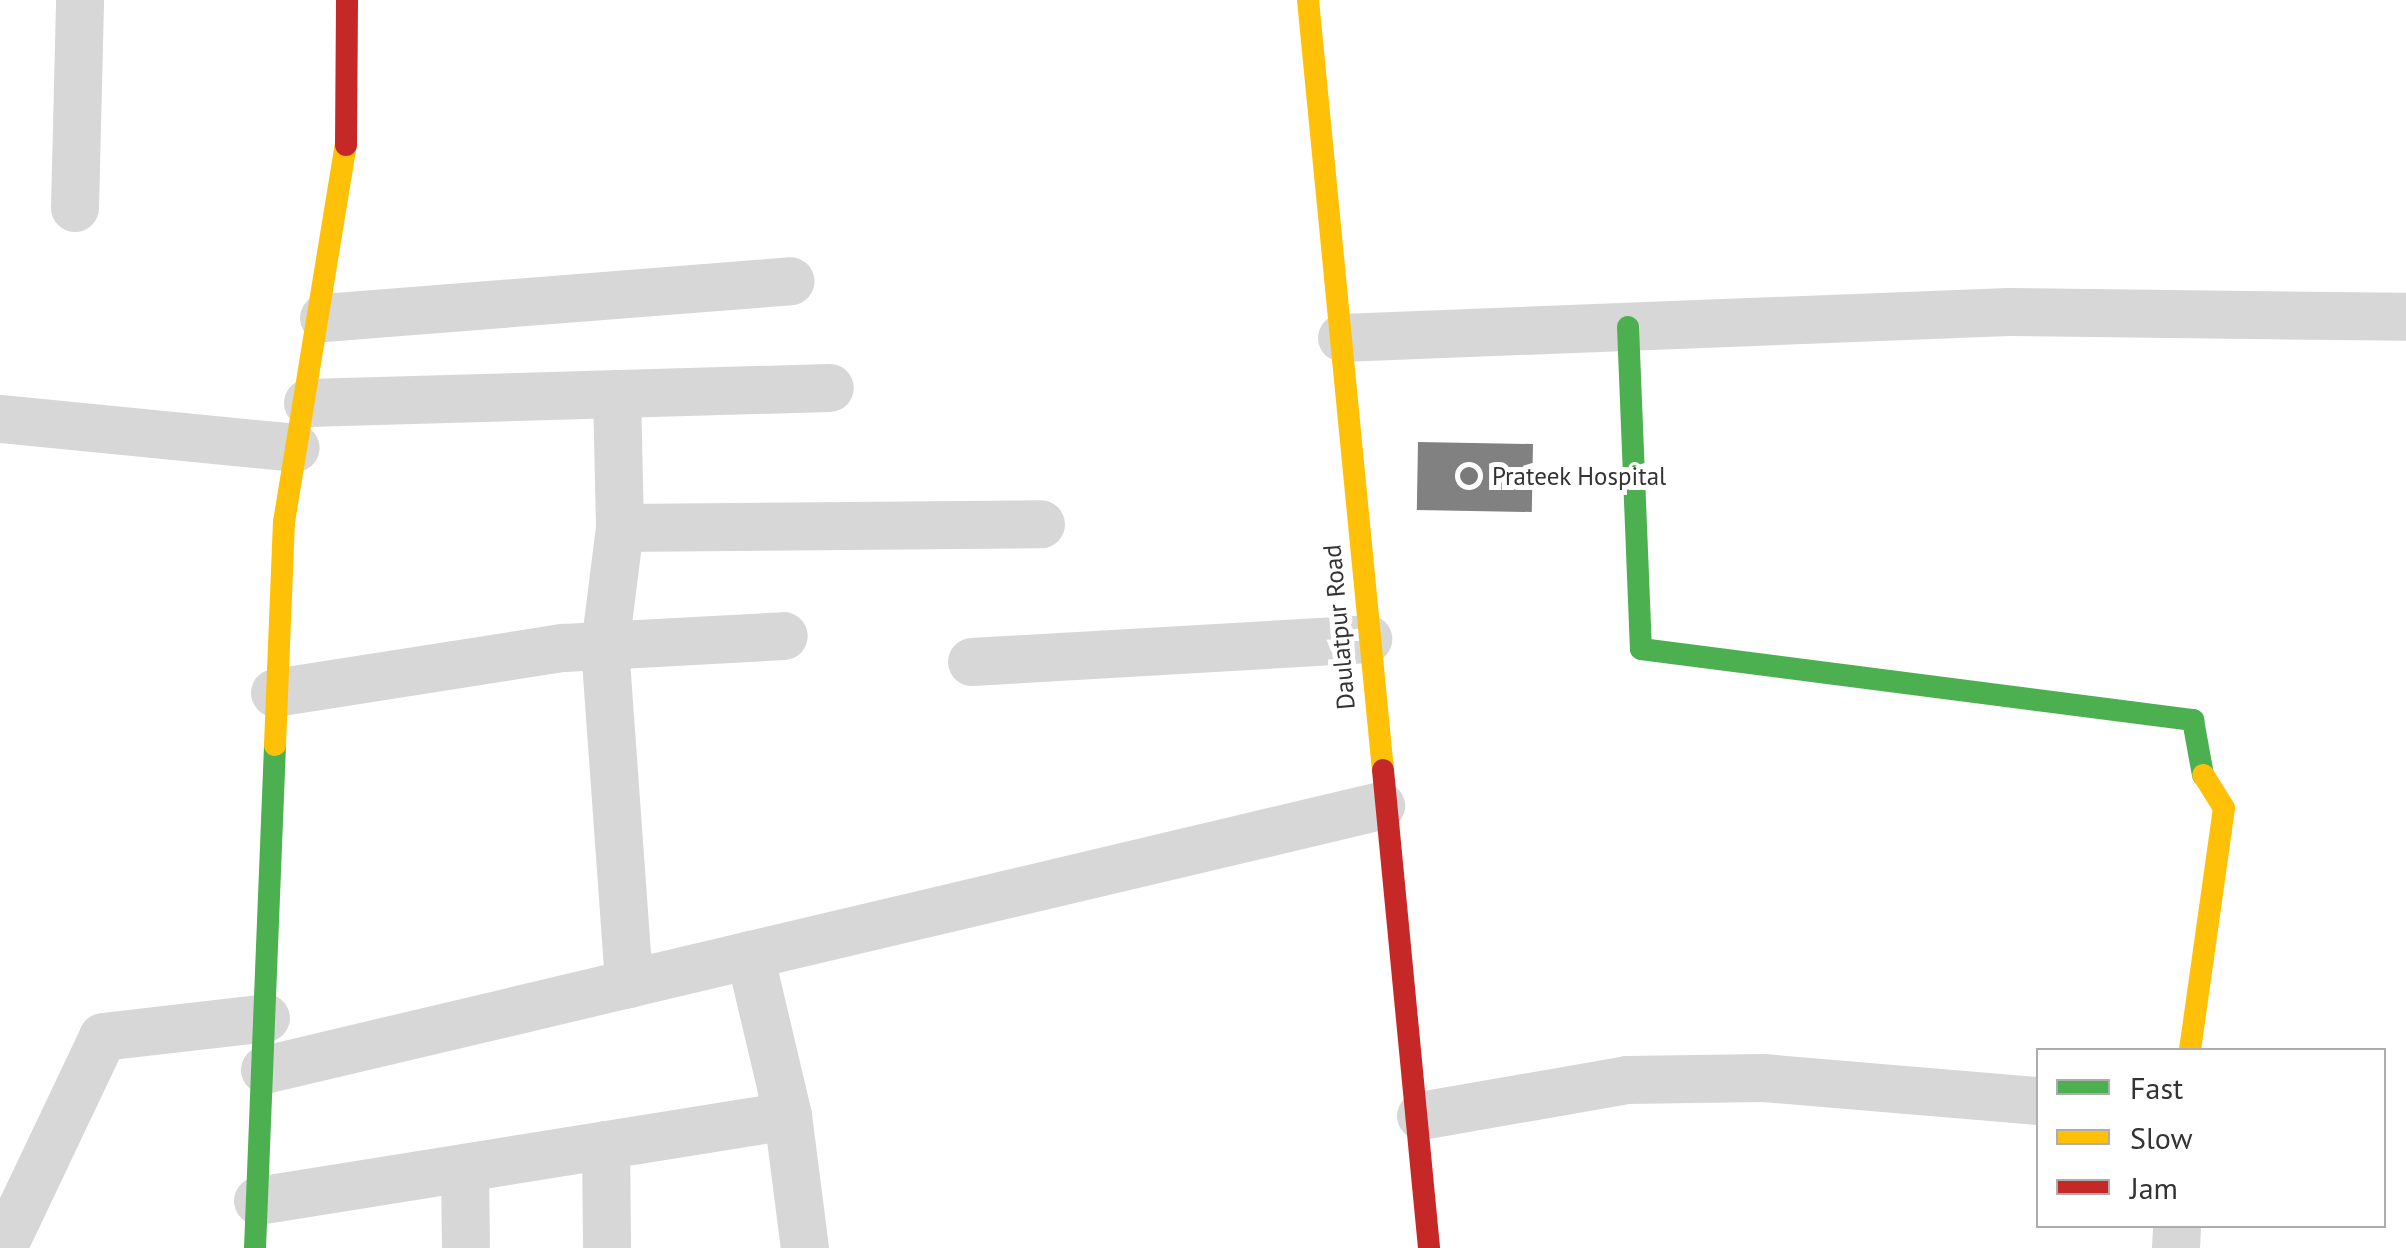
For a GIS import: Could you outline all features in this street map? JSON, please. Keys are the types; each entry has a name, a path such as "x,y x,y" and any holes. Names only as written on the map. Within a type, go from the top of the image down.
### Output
{"street":[{"path":"76,208 80,0"},
{"path":"256,1248 275,692 296,448 324,318 346,161 347,0"},
{"name":"Daulatpur Road","path":"1308,0 1342,338 1381,806 1421,1116 1429,1248"},
{"path":"324,318 791,281"},
{"path":"1342,338 2008,312 2406,317"},
{"path":"1628,327 1640,649 2193,720 2205,786 2224,808 2190,1048"},
{"path":"308,403 830,388"},
{"path":"617,394 620,528 605,647 629,984"},
{"path":"0,420 296,448"},
{"path":"620,528 1041,524"},
{"path":"275,692 605,647 784,636"},
{"path":"972,662 1368,640"},
{"path":"265,1070 1381,806"},
{"path":"750,955 788,1116 805,1248"},
{"path":"4,1248 103,1037 266,1018"},
{"path":"1421,1116 1647,1080 1764,1078 2036,1101"},
{"path":"258,1201 788,1116"},
{"path":"606,1145 607,1248"},
{"path":"465,1168 466,1248"}],"building":[{"path":"1418,442 1533,444 1532,512 1417,510"}],"traffic: fast":[{"path":"1628,327 1641,649 2193,720 2203,775"},
{"path":"255,1248 275,745"}],"traffic: slow":[{"path":"1308,0 1383,770"},
{"path":"275,745 284,522 346,145"},
{"path":"2190,1048 2224,808 2203,775"}],"traffic: jam":[{"path":"346,145 347,0"},
{"path":"1383,770 1429,1248"}],"place":[{"name":"Prateek Hospital","path":"1469,476"}]}
